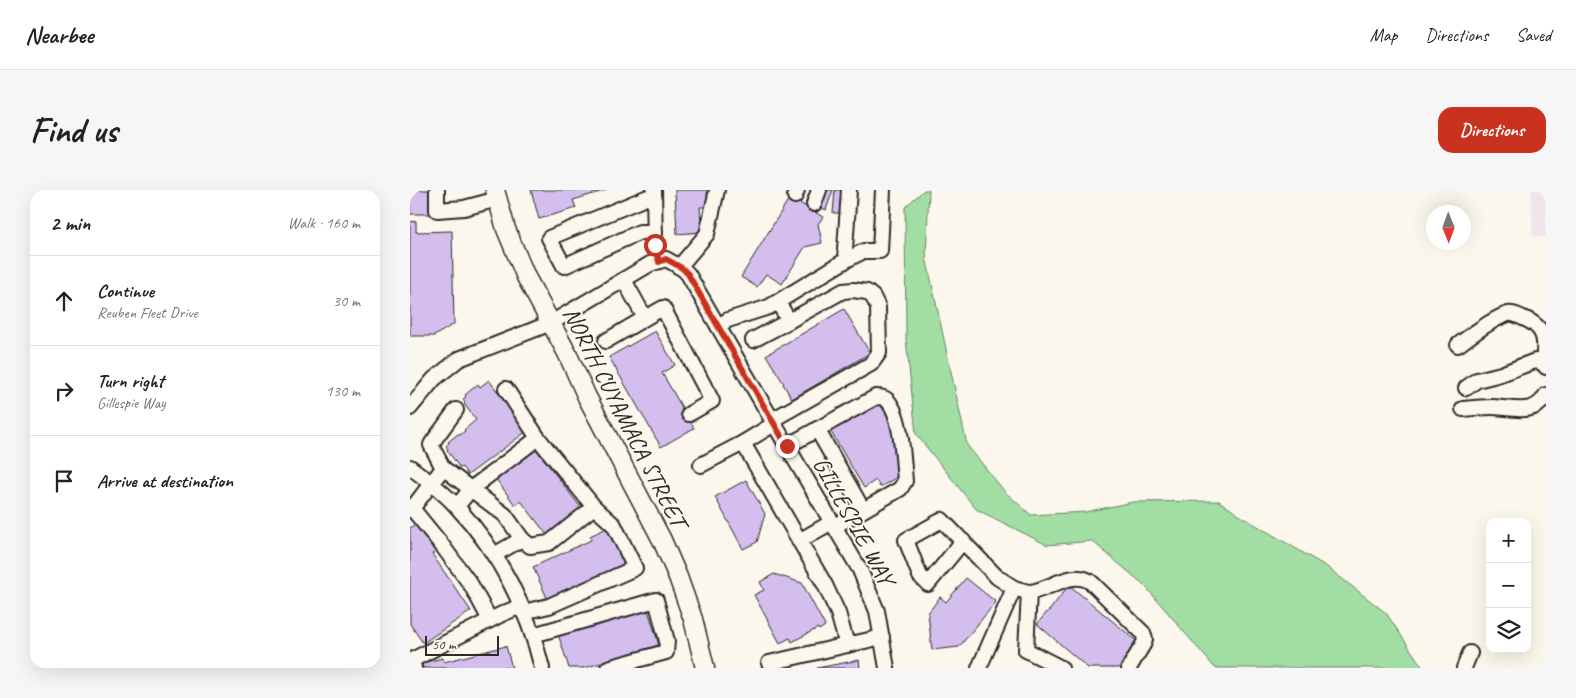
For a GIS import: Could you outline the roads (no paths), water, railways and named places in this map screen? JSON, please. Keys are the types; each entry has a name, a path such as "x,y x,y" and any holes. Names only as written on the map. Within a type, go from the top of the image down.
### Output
{"main road":[{"name":"NORTH CUYAMACA STREET","path":"496,194 506,230 526,277 567,353 587,397 662,540 693,619 705,668"}],"street":[{"path":"437,190 437,210 464,208 496,194"},
{"path":"410,408 434,379 459,360 551,323 650,264 666,259 683,270 707,234 717,190"},
{"path":"814,204 820,190"},
{"path":"848,259 846,249 849,190"},
{"path":"718,326 728,320 769,307 864,250 880,251 883,190"},
{"path":"654,193 655,245 659,262"},
{"path":"654,193 549,238 564,266 640,232 655,232"},
{"name":"GILLESPIE WAY","path":"683,270 718,326 860,570 877,611 887,668"},
{"path":"624,280 645,318"},
{"path":"701,465 743,444 773,422 871,364 879,354 878,307 867,292 843,291 753,340"},
{"path":"778,302 789,321"},
{"path":"606,341 663,308 712,401 689,414"},
{"path":"1458,345 1485,326 1509,314 1534,322 1541,330 1545,347 1544,365 1536,361 1501,374 1477,380 1466,388"},
{"path":"414,668 412,660 490,620 522,609 549,606 635,568 614,525 594,507 538,438 506,389"},
{"path":"1463,409 1493,406 1522,410 1544,400 1546,395"},
{"path":"787,446 876,397 884,398 890,404 901,435 905,481 900,489 863,510 800,541"},
{"path":"456,410 431,445 443,468 472,488 505,515 522,539 530,546 549,543 594,507"},
{"path":"817,429 863,510"},
{"path":"457,506 472,488 538,438"},
{"path":"743,444 833,600 847,645"},
{"path":"410,467 457,506 494,555 512,585 533,634 542,668"},
{"path":"443,468 411,509 441,544 471,585 490,620"},
{"path":"962,541 928,584 920,576 906,540 942,520 962,541 996,577 1014,588 1029,592 1074,578 1087,579 1143,632 1144,643 1129,668"},
{"path":"494,555 522,539"},
{"path":"980,668 1014,588"},
{"path":"1029,592 1026,650 1061,668"},
{"path":"533,634 656,600 667,641 666,652 608,668"},
{"path":"769,663 882,637"},
{"path":"1464,668 1470,653"}]}
